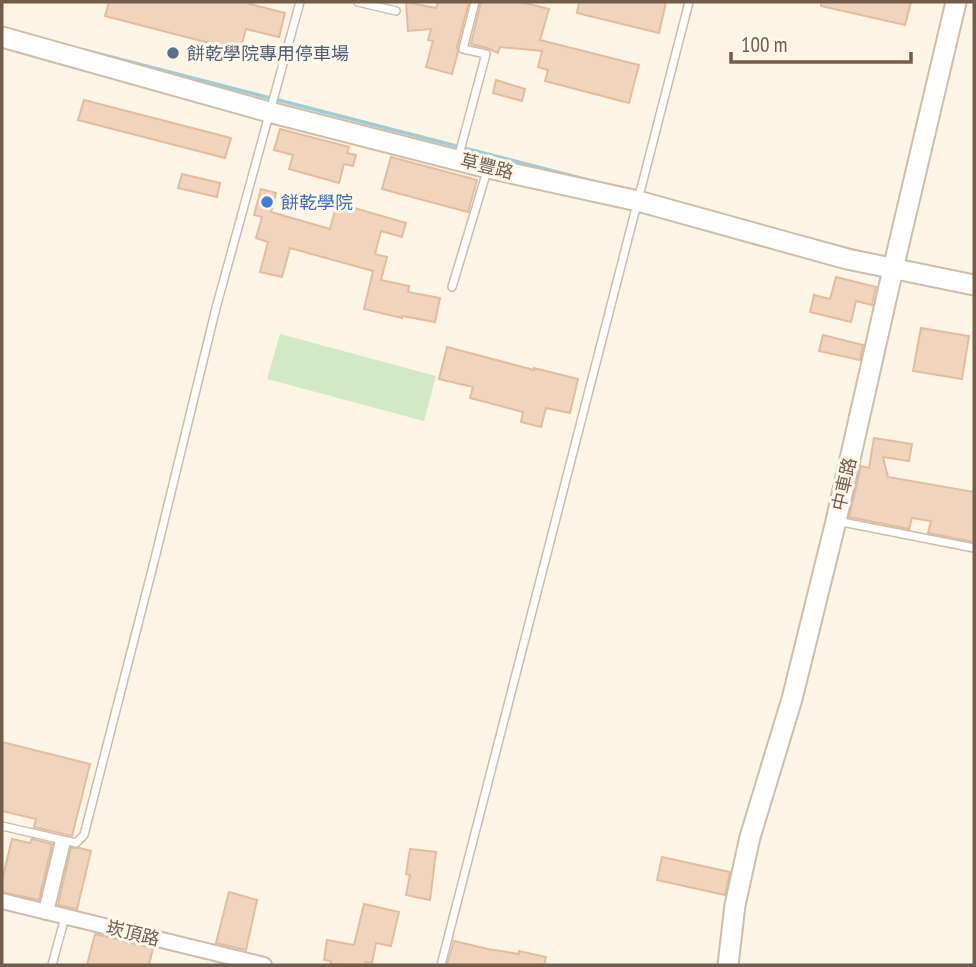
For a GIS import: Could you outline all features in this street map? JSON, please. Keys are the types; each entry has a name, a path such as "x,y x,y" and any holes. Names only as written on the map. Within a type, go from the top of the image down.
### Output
{"street":[{"name":"中車路","path":"728,965 735,905 750,837 792,699 836,521 956,2"},
{"name":"草豐路","path":"2,37 270,112 488,168 638,201 847,259 974,285"},
{"path":"46,912 62,845"},
{"name":"崁頂路","path":"2,901 264,965"}],"lane":[{"path":"2,826 75,843 85,835 216,308 300,2"},
{"path":"358,2 396,11"},
{"path":"458,159 486,54 463,49 475,2"},
{"path":"441,965 689,2"},
{"path":"452,287 488,168"},
{"path":"836,521 974,548"},
{"path":"52,965 65,917"}],"green space":[{"path":"280,334 436,376 424,421 267,379"}],"building":[{"path":"109,2 251,2 250,4 285,13 279,37 246,29 240,51 105,16"},
{"path":"406,2 436,8 438,2 469,2 452,74 426,67 433,41 428,40 431,29 408,31"},
{"path":"481,2 521,2 549,9 540,40 639,65 629,103 545,81 548,70 538,67 542,51 500,47 498,53 471,44"},
{"path":"579,2 666,2 659,33 577,13"},
{"path":"821,2 911,2 905,25 821,6"},
{"path":"496,80 525,89 522,101 493,93"},
{"path":"84,100 231,138 225,158 78,120"},
{"path":"280,129 349,147 347,153 356,155 353,166 344,164 339,183 289,169 293,155 274,150"},
{"path":"391,157 477,180 468,212 382,189"},
{"path":"182,174 220,183 217,197 178,188"},
{"path":"261,189 276,193 271,212 330,229 337,203 406,223 402,237 381,231 375,254 387,257 381,280 409,286 408,292 440,298 435,322 364,309 373,271 290,248 282,277 260,272 268,242 256,238 262,217 254,215"},
{"path":"836,277 876,287 872,305 856,301 851,322 810,312 814,295 830,299"},
{"path":"921,328 969,336 962,379 913,371"},
{"path":"823,335 863,345 860,360 819,351"},
{"path":"447,347 578,379 570,413 546,408 541,427 521,422 523,412 470,398 473,387 439,379"},
{"path":"874,438 912,444 909,461 883,457 888,477 974,492 974,542 928,533 931,521 912,518 909,529 849,517 861,466 869,468"},
{"path":"2,742 90,764 72,836 34,827 36,819 2,811"},
{"path":"12,839 30,843 32,839 52,844 39,900 2,892"},
{"path":"71,848 91,851 77,909 58,905"},
{"path":"410,849 436,852 430,900 406,895 410,875 406,874"},
{"path":"662,857 730,872 725,895 657,880"},
{"path":"229,892 257,900 246,950 216,943"},
{"path":"364,904 399,912 391,946 376,943 372,963 330,964 331,961 324,960 327,940 354,945"},
{"path":"95,934 153,948 149,965 87,965"},
{"path":"454,941 546,957 544,965 447,965"}],"waterway":[{"path":"84,50 592,181"},
{"path":"796,235 863,253"}],"place":[{"name":"餅乾學院專用停車場","path":"173,53"},
{"name":"餅乾學院","path":"267,202"}]}
